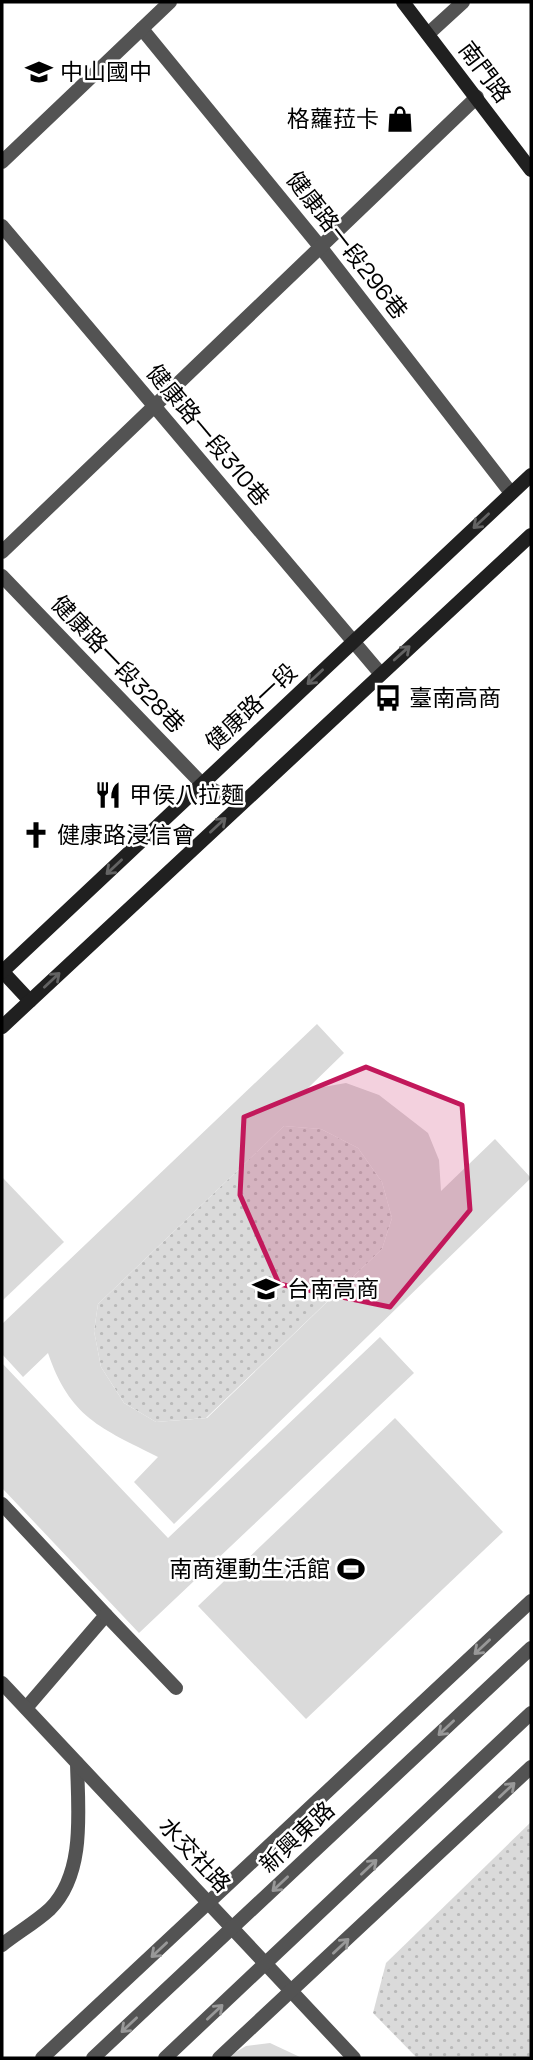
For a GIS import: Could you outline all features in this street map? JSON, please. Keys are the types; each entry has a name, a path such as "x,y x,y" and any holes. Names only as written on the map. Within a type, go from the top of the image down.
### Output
{"street":[{"path":"2,162 170,2"},
{"name":"南門路","path":"403,2 531,170"},
{"path":"428,34 463,2"},
{"name":"健康路一段296巷","path":"142,29 323,249 511,493"},
{"path":"2,552 323,249 477,97"},
{"name":"健康路一段310巷","path":"2,226 380,673"},
{"name":"健康路一段","path":"2,972 531,475"},
{"path":"2,1027 531,535"},
{"name":"健康路一段328巷","path":"2,576 202,784 240,804"},
{"path":"2,972 30,1001"},
{"path":"2,1504 176,1688"},
{"path":"42,2058 531,1601"},
{"path":"26,1709 106,1615"},
{"name":"新興東路","path":"93,2058 531,1648"},
{"name":"水交社路","path":"2,1683 354,2058"},
{"path":"165,2058 531,1713"},
{"path":"2,1945 51,1908 68,1878 79,1844 77,1763"},
{"path":"219,2058 531,1767"}],"highlighted area":[{"path":"366,1067 462,1105 470,1210 390,1307 279,1284 240,1195 244,1117"}],"shaded area":[{"path":"317,1024 344,1053 306,1090 346,1083 379,1095 428,1133 439,1160 441,1191 495,1139 531,1178 174,1524 134,1482 158,1457 120,1438 77,1407 66,1393 48,1353 23,1377 2,1354 2,1324","holes":["284,1126 321,1129 358,1148 382,1182 392,1218 382,1249 207,1418 156,1422 124,1403 101,1367 94,1331 98,1304"]},
{"path":"284,1126 321,1129 358,1148 382,1182 392,1218 382,1249 206,1418 156,1422 124,1403 101,1367 94,1331 98,1304"},
{"path":"2,1177 64,1242 2,1301"},
{"path":"380,1337 414,1373 139,1633 2,1488 2,1363 168,1538"},
{"name":"南商運動生活館","path":"395,1418 503,1532 306,1719 198,1606"},
{"path":"531,1822 531,2058 417,2058 373,2013 386,1963"},
{"path":"270,2043 302,2058 226,2058 246,2046"}],"place":[{"name":"中山國中","path":"39,72"},
{"name":"格蘿菈卡","path":"400,119"},
{"name":"臺南高商","path":"388,698"},
{"name":"甲侯八拉麵","path":"108,795"},
{"name":"健康路浸信會","path":"36,835"},
{"name":"台南高商","path":"266,1289"},
{"name":"南商運動生活館","path":"351,1569"}]}
